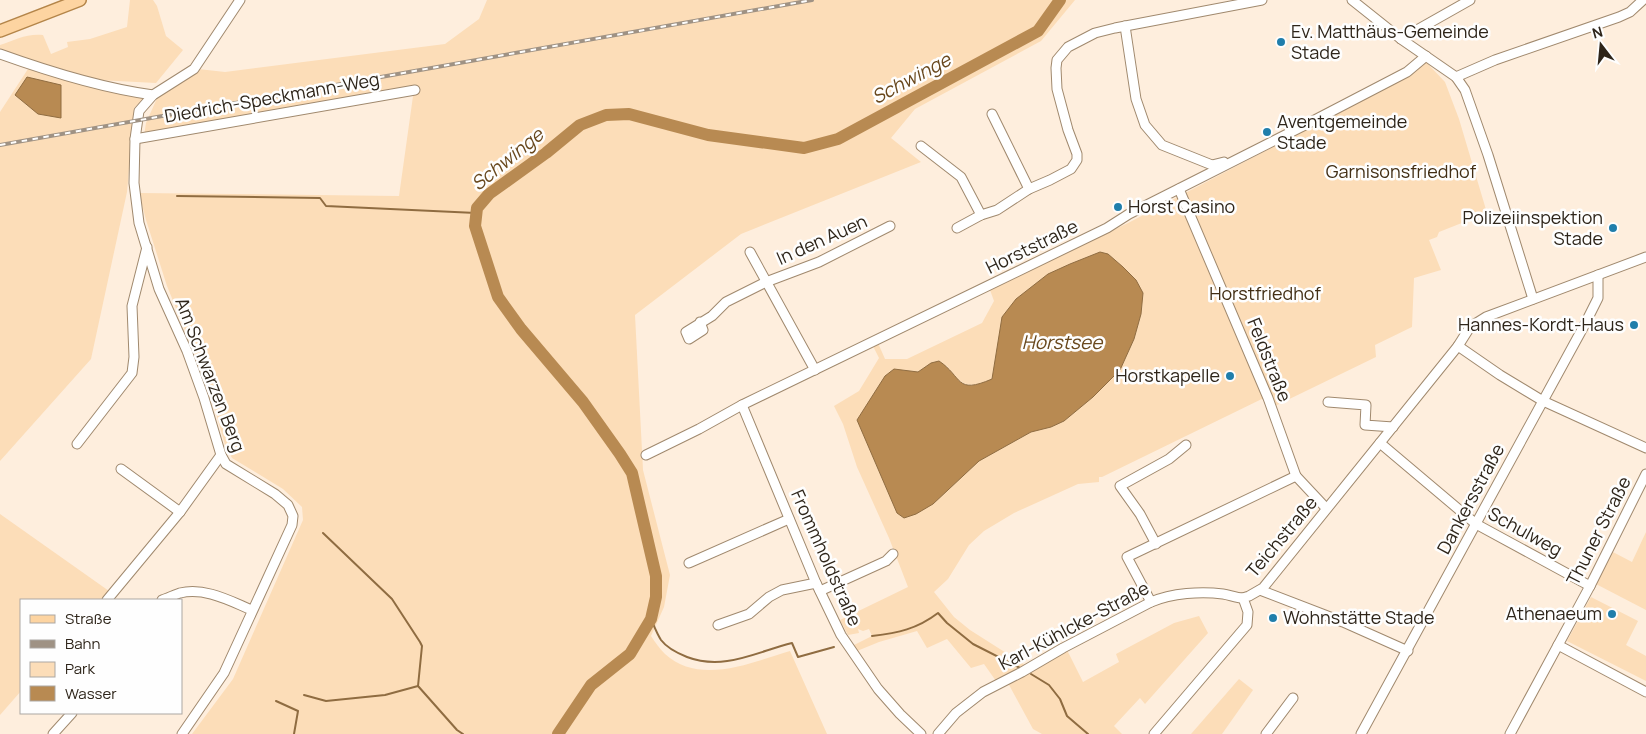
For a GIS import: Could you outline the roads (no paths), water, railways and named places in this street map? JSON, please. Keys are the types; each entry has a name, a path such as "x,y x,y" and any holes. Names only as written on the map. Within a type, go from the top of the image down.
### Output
{"main road":[{"path":"0,31 80,0"}],"street":[{"path":"0,54 43,70 128,92 153,95 194,69 240,0"},
{"path":"957,228 981,215 997,210 1029,189 1071,169 1077,160 1077,154 1057,89 1057,60 1068,47 1095,33 1262,0"},
{"path":"1352,0 1401,40 1456,76 1465,90 1487,152 1533,299"},
{"path":"1401,40 1470,0"},
{"path":"1456,76 1619,17 1630,12 1644,0"},
{"path":"1125,26 1136,99 1145,125 1162,145 1212,165 1239,158"},
{"name":"Horststraße","path":"646,455 742,405 1062,250 1406,72 1426,56"},
{"name":"Diedrich-Speckmann-Weg","path":"136,139 415,90"},
{"name":"Am Schwarzen Berg","path":"153,95 139,110 134,183 139,223 159,289 187,351 204,398 221,455 226,464 275,494 288,505 293,516 292,525 224,673 182,734"},
{"path":"992,114 1029,189"},
{"path":"921,146 962,177 981,215"},
{"name":"Feldstraße","path":"1179,189 1268,398 1296,476 1326,508"},
{"name":"In den Auen","path":"700,322 712,316 726,302 766,282 819,262 890,226"},
{"path":"77,444 132,373 134,357 132,306 147,247"},
{"name":"In den Auen","path":"750,252 815,370"},
{"name":"Teichstraße","path":"1154,734 1247,625 1248,612 1243,598 1260,590 1458,346 1470,327 1486,317 1646,257"},
{"name":"Dankersstraße","path":"1361,734 1586,324 1598,298 1598,275"},
{"path":"1458,346 1500,375 1543,401 1646,448"},
{"path":"1328,402 1366,405 1365,425 1393,427"},
{"name":"Frommholdstraße","path":"742,405 818,587 841,635 878,688 900,714 921,734"},
{"name":"Schulweg","path":"1380,443 1476,524 1590,586"},
{"path":"1156,544 1140,514 1120,486 1169,460 1186,445"},
{"path":"108,599 180,512 221,455"},
{"path":"121,469 180,512"},
{"name":"Thuner Straße","path":"1510,734 1590,586 1646,474"},
{"path":"1151,602 1126,557 1296,476"},
{"path":"689,563 790,519"},
{"path":"718,625 750,614 769,597 782,590 818,587 886,561 893,554"},
{"path":"1260,590 1343,622 1408,651"},
{"path":"165,599 181,593 198,591 217,595 252,610"},
{"name":"Karl-Kühlcke-Straße","path":"938,734 956,713 984,692 1151,602 1160,598 1190,594 1222,594 1243,598"},
{"path":"1558,645 1646,692"},
{"path":"1266,734 1292,698"},
{"path":"53,734 71,714"}],"water":[{"path":"27,77 61,85 61,118 38,114 15,95"},
{"name":"Horstsee","path":"1100,252 1108,254 1123,267 1136,280 1143,293 1141,314 1134,339 1120,370 1093,397 1064,421 1051,427 1031,432 979,461 933,504 916,514 904,518 897,513 857,420 885,376 894,369 918,372 931,363 939,361 965,385 992,379 1002,317 1016,299 1048,274"}],"waterway":[{"name":"Schwinge","path":"558,734 591,685 630,654 651,619 656,597 656,576 632,473 583,402 521,329 498,297 475,226 477,208 489,194 546,153 580,125 606,115 629,114 708,135 804,148 838,139 1038,31 1060,0"},
{"path":"177,196 320,198 326,206 476,213"},
{"path":"323,533 392,599 422,646 418,686 457,730 463,734"},
{"path":"872,636 907,629 922,623 938,613 947,623 973,644 1020,668"},
{"path":"651,619 663,643 687,657 701,661 714,662 740,659 792,643 798,657 834,647"},
{"path":"1031,674 1049,685 1060,699 1067,716 1088,734"},
{"path":"304,695 326,701 385,695 418,686"},
{"path":"276,701 298,711 294,734"}],"railway":[{"path":"0,145 812,0"}],"place":[{"name":"Ev. Matthäus-Gemeinde Stade","path":"1281,42"},
{"name":"Aventgemeinde Stade","path":"1267,132"},
{"name":"Horst Casino","path":"1118,207"},
{"name":"Polizeiinspektion Stade","path":"1613,228"},
{"name":"Hannes-Kordt-Haus","path":"1634,325"},
{"name":"Horstkapelle","path":"1230,376"},
{"name":"Athenaeum","path":"1612,614"},
{"name":"Wohnstätte Stade","path":"1273,618"}],"park label":[{"name":"Garnisonsfriedhof","path":"1401,172"},
{"name":"Horstfriedhof","path":"1265,294"}]}
